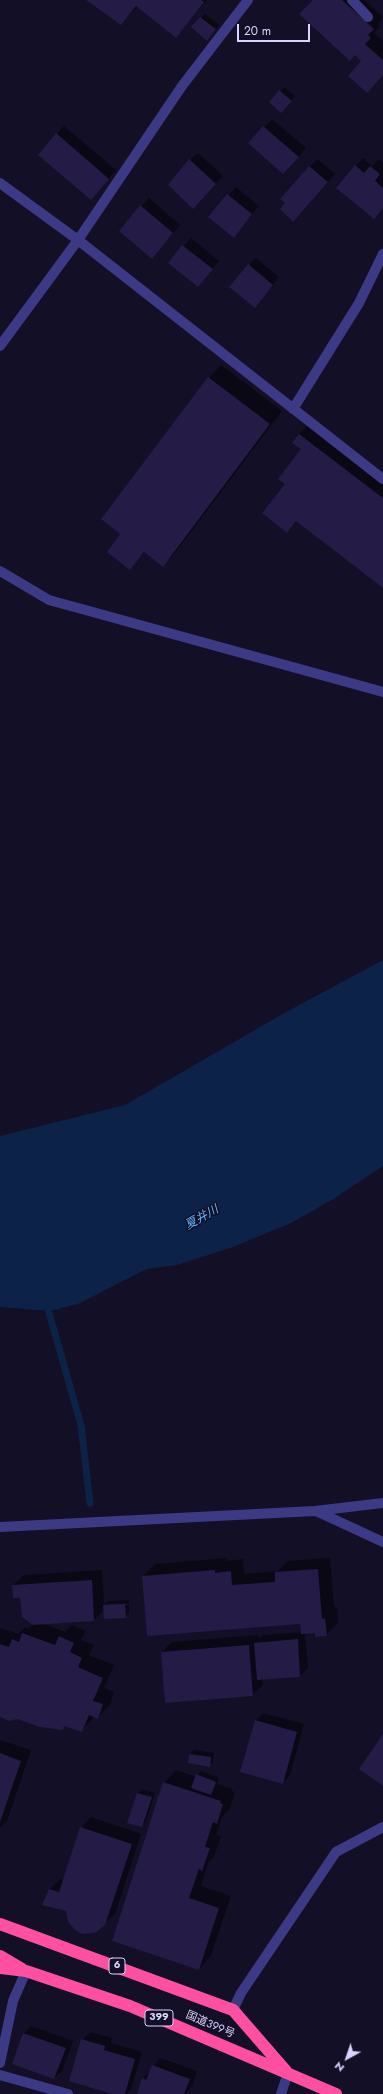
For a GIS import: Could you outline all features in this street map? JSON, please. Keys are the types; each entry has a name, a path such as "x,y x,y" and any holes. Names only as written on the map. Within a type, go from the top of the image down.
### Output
{"highway":[{"name":"6","path":"0,1924 233,2010 288,2073"},
{"name":"国道399号","path":"0,1956 26,1972"},
{"name":"国道399号","path":"0,1968 26,1972 130,2006 336,2094"}],"street":[{"path":"0,346 78,240 182,86 248,0"},
{"path":"352,0 368,17"},
{"path":"0,182 78,240 383,479"},
{"path":"293,409 359,302 383,254"},
{"path":"0,571 49,600 383,692"},
{"path":"0,1527 315,1511 383,1503"},
{"path":"315,1511 383,1542"},
{"path":"233,2010 241,1993 336,1852 383,1827"},
{"path":"0,2064 13,2001 26,1972"},
{"path":"281,2094 288,2073"},
{"path":"0,2075 68,2094"}],"water":[{"name":"夏井川","path":"383,960 383,1166 330,1201 291,1223 233,1247 177,1265 147,1269 78,1304 50,1311 0,1307 0,1136 125,1105 286,1012"}],"building":[{"path":"86,0 201,0 204,2 176,38 136,6 121,25"},
{"path":"313,0 342,0 374,29 368,35 371,38 365,44 383,60 383,75 367,93 348,76 361,61 355,55 350,61 299,14"},
{"path":"200,17 216,29 207,41 191,27"},
{"path":"279,90 292,101 281,113 269,102"},
{"path":"263,126 299,157 283,174 248,143"},
{"path":"56,133 109,179 91,200 38,155"},
{"path":"189,159 216,184 193,209 168,185"},
{"path":"355,165 364,173 370,166 380,174 375,181 383,188 383,208 374,219 336,188"},
{"path":"309,166 328,182 293,222 280,209 285,203 280,199"},
{"path":"227,194 252,214 234,238 208,217"},
{"path":"140,205 173,233 152,259 119,231"},
{"path":"182,245 213,269 198,287 168,263"},
{"path":"248,264 273,285 255,308 229,287"},
{"path":"208,377 270,424 163,567 144,552 130,570 107,552 120,534 101,519"},
{"path":"299,434 383,498 383,588 296,521 287,533 262,513 285,484 278,479 301,449 292,443"},
{"path":"318,1569 322,1619 325,1618 327,1636 315,1637 315,1633 301,1634 300,1624 147,1636 142,1576 215,1570 215,1573 231,1571 232,1585 275,1582 275,1572"},
{"path":"92,1580 94,1621 33,1625 22,1617 20,1598 13,1598 12,1585"},
{"path":"125,1604 126,1618 104,1619 103,1605"},
{"path":"22,1633 55,1645 59,1636 74,1643 70,1652 82,1658 78,1667 103,1678 93,1701 103,1704 98,1719 89,1715 82,1732 64,1726 63,1730 40,1727 17,1719 9,1721 0,1717 0,1644 9,1647 12,1639 19,1642"},
{"path":"298,1639 300,1677 257,1680 254,1643"},
{"path":"249,1645 253,1696 165,1703 161,1652"},
{"path":"255,1720 297,1732 283,1784 240,1772"},
{"path":"383,1734 383,1786 359,1769"},
{"path":"0,1753 21,1761 0,1822"},
{"path":"189,1754 211,1757 210,1767 188,1763"},
{"path":"196,1774 216,1782 211,1795 191,1788"},
{"path":"163,1782 221,1801 220,1803 223,1804 217,1824 213,1822 205,1847 210,1848 202,1871 199,1869 189,1898 219,1908 199,1970 112,1941"},
{"path":"137,1793 152,1797 142,1827 127,1823"},
{"path":"80,1827 132,1844 105,1925 95,1933 82,1934 75,1930 68,1922 66,1911 42,1905 49,1889 59,1892"},
{"path":"23,2033 66,2048 54,2079 12,2064"},
{"path":"81,2039 105,2046 104,2050 135,2059 125,2094 112,2094 69,2081"},
{"path":"152,2065 190,2079 184,2094 137,2094 142,2078 146,2080"}],"waterway":[{"path":"46,1302 81,1425 90,1503"}]}
